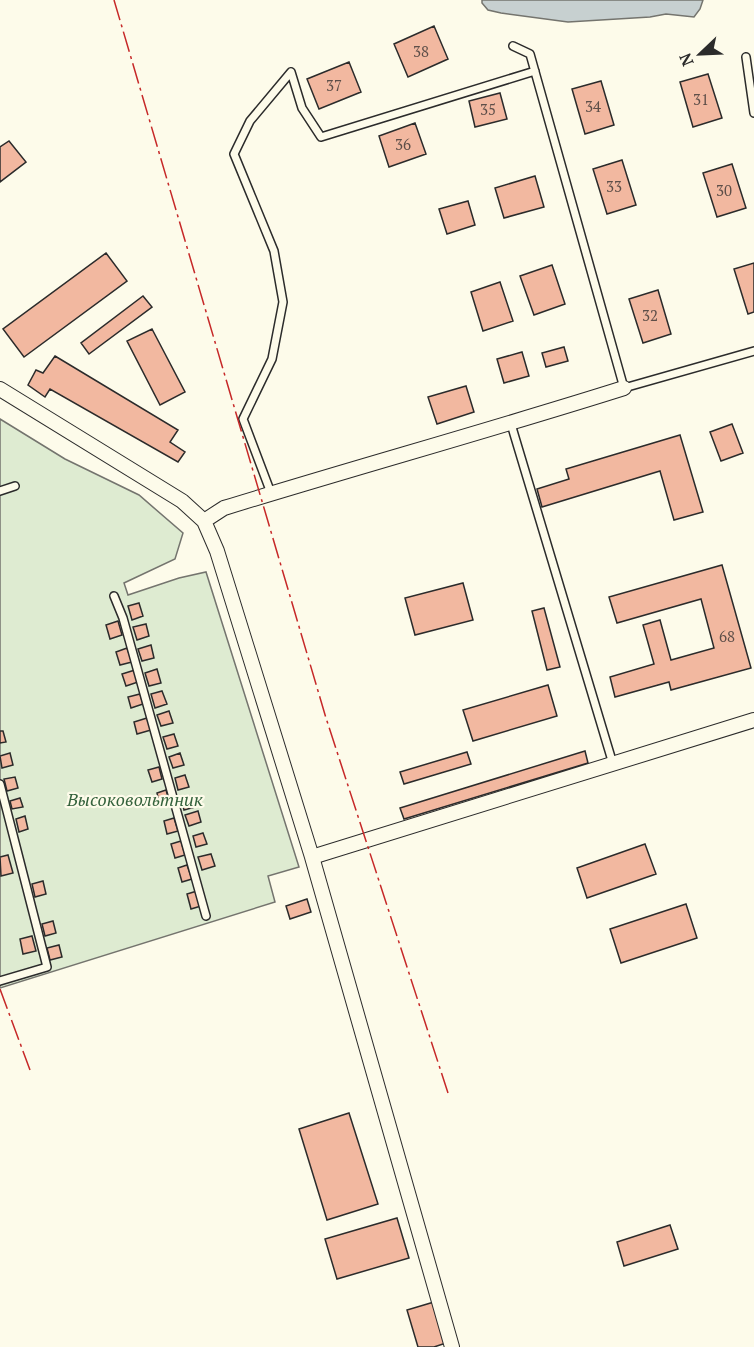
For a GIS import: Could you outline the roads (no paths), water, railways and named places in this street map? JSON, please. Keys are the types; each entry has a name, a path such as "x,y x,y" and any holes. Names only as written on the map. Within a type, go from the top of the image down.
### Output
{"street":[{"path":"204,521 224,508 271,493 401,453 511,424 624,388"},
{"path":"0,389 182,501 204,521 217,551 312,857 452,1347"},
{"path":"312,857 754,720"}],"lane":[{"path":"513,46 530,54 624,388 754,351"},
{"path":"746,57 754,113"},
{"path":"271,493 243,419 272,359 283,302 274,251 234,154 250,121 291,72 302,108 321,137 535,71"},
{"path":"511,424 613,764"},
{"path":"0,491 15,486"},
{"path":"114,596 132,651 206,916"},
{"path":"0,784 47,967 0,981"}],"park label":[{"name":"Высоковольтник","path":"135,800"}]}
